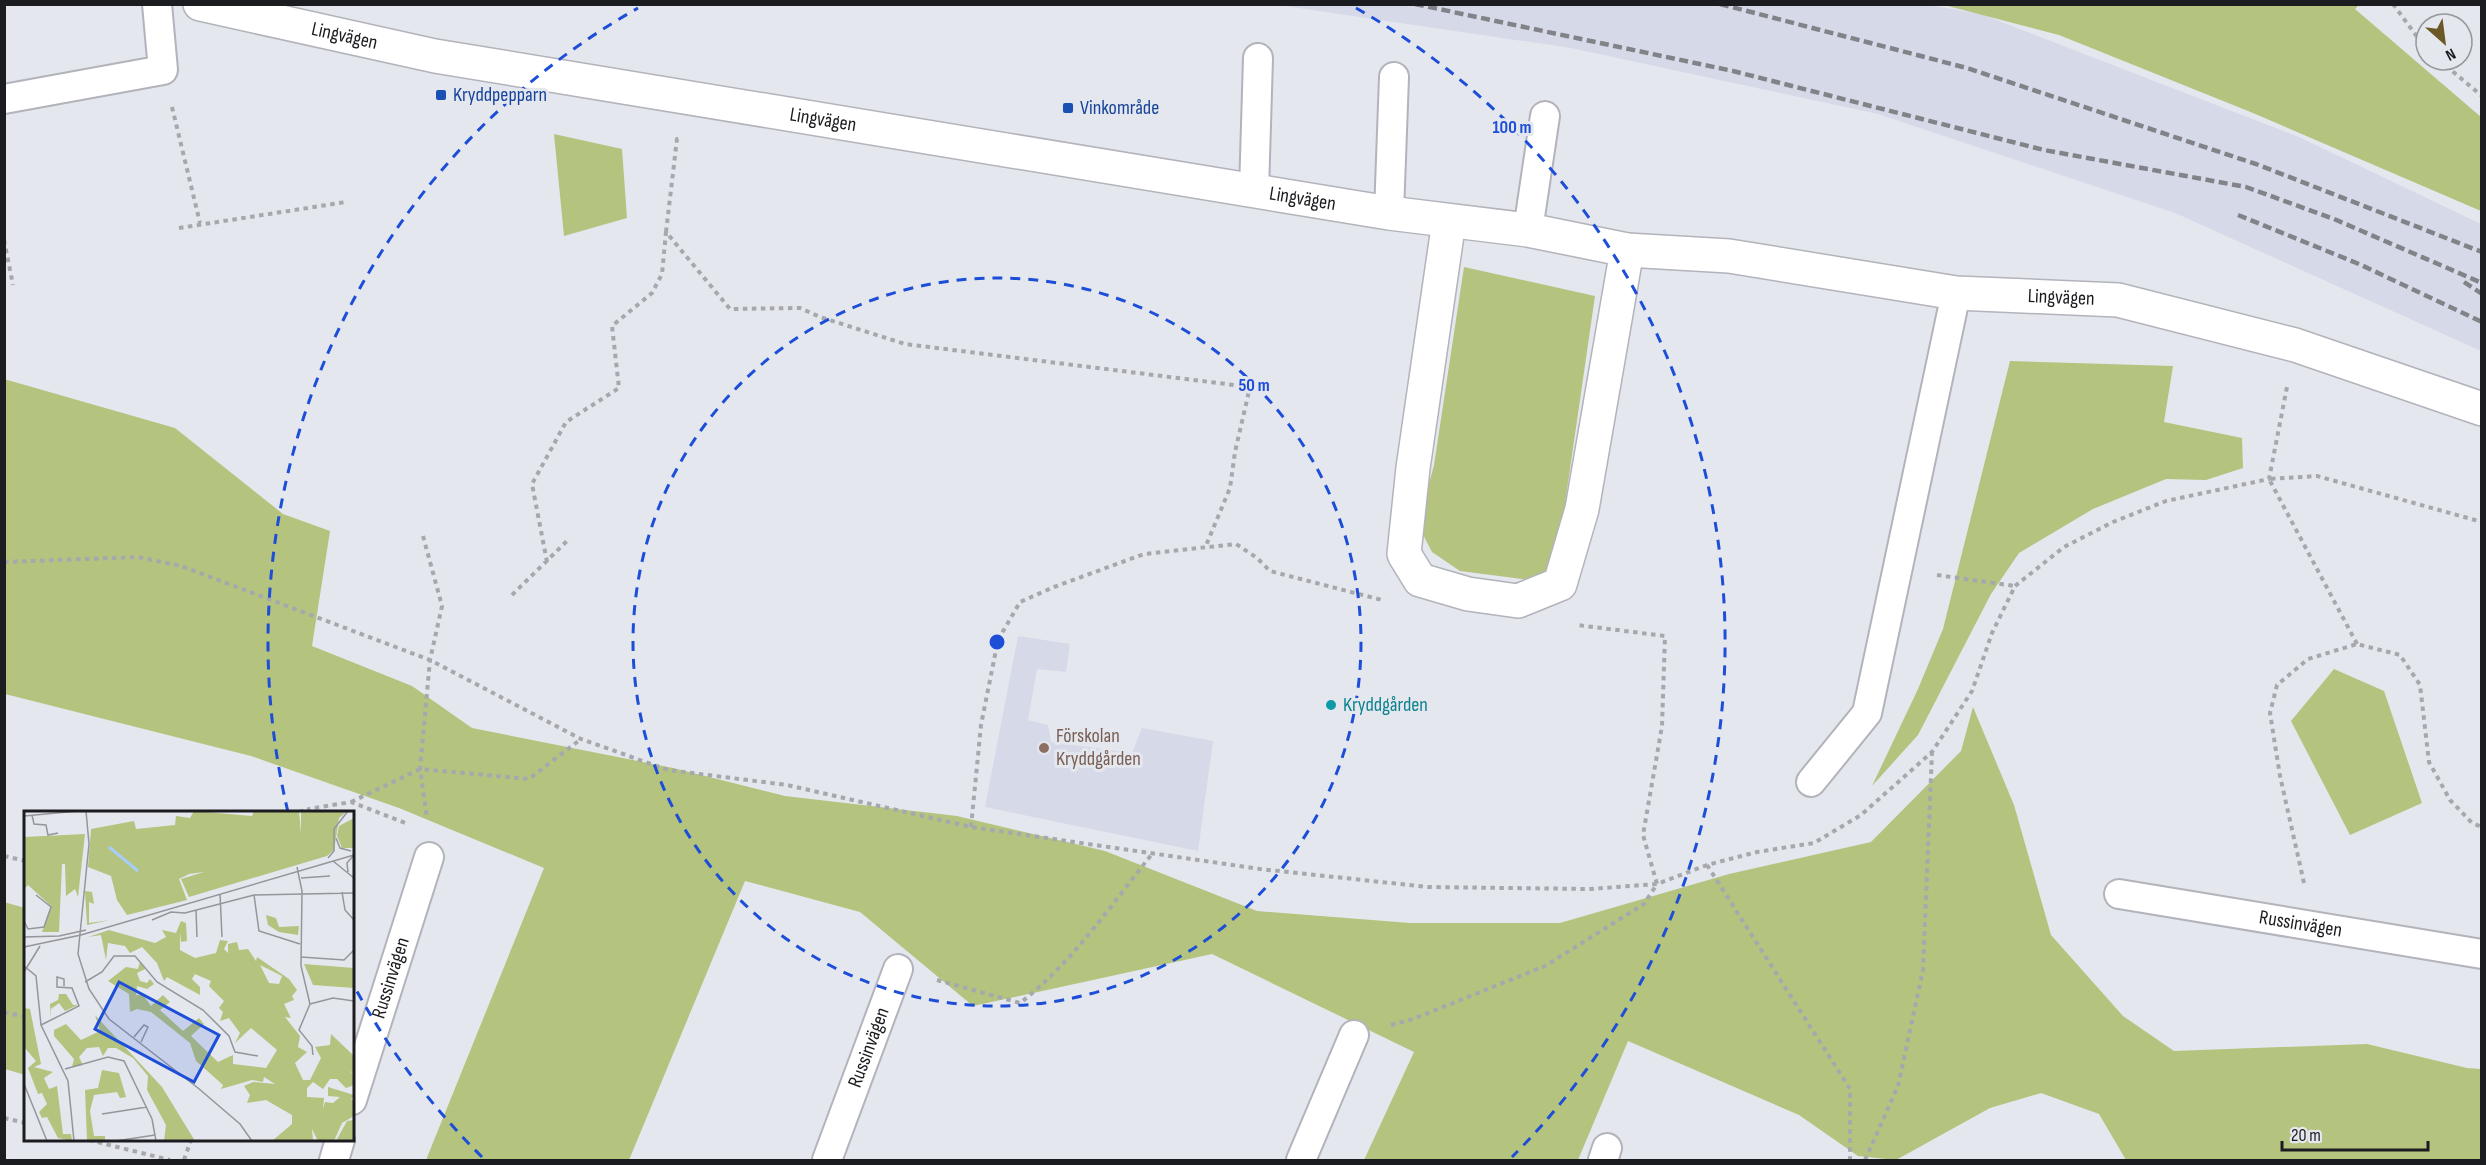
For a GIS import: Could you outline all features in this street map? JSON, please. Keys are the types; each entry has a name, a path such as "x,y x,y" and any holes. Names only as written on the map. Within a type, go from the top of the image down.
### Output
{"street":[{"name":"Lingvägen","path":"200,4 435,56 1389,213 1528,231 1627,250 1729,256 1956,293 2118,300 2295,345 2481,409"},
{"path":"1449,221 1413,468 1404,554 1420,580 1467,594 1518,601 1560,584 1582,509 1627,250"}],"lane":[{"path":"4,99 163,70 158,4"},
{"path":"1254,191 1258,58"},
{"path":"1389,213 1394,77"},
{"path":"1528,231 1545,116"},
{"path":"1811,782 1867,713 1956,293"},
{"name":"Russinvägen","path":"354,1093 429,844"},
{"name":"Russinvägen","path":"2119,894 2481,954"},
{"name":"Russinvägen","path":"827,1161 898,969"},
{"path":"1301,1161 1354,1035"},
{"path":"333,1161 340,1141"}],"path":[{"path":"2392,4 2414,33"},
{"path":"163,70 200,223"},
{"path":"2453,72 2481,96"},
{"path":"179,228 346,202"},
{"path":"547,562 532,484 566,422 619,387 612,326 652,292 662,274 666,232 730,309 800,308 820,317 905,344 1250,387 1235,452 1230,488 1205,548"},
{"path":"4,240 13,285"},
{"path":"2295,345 2269,479 2357,644"},
{"path":"4,562 138,557 181,566 430,660 581,739 668,770 787,786 971,827 1260,869 1428,887 1590,889 1657,884 1707,865 1757,852 1814,843 1862,815 1932,752 1972,691 1992,633 2015,586 2064,547 2114,522 2166,501 2269,479 2317,476 2481,522"},
{"path":"423,536 442,606 430,660 420,769 429,844"},
{"path":"512,595 568,540"},
{"path":"971,827 981,725 998,640 1020,602 1144,554 1236,544 1257,558 1270,571"},
{"path":"1898,569 2015,586"},
{"path":"1354,1035 1413,1019 1545,966 1644,904 1657,884 1643,835 1662,726 1665,636"},
{"path":"2315,928 2280,776 2270,713 2277,685 2308,659 2357,644 2400,656 2420,686 2429,762 2450,800 2472,823 2481,827"},
{"path":"308,811 351,802 420,769 529,779 581,739"},
{"path":"1865,1161 1898,1086 1923,970 1932,752"},
{"path":"351,802 429,844"},
{"path":"898,969 1020,1003 1040,988 1153,853"},
{"path":"4,856 24,861"},
{"path":"1707,865 1850,1089 1850,1161"},
{"path":"4,1012 24,1017"},
{"path":"4,1118 24,1123"},
{"path":"93,1141 170,1161"},
{"path":"184,1161 190,1141"}],"shaded area":[{"path":"1922,4 1981,14 2299,137 2481,224 2481,351 2175,213 1878,114 1571,48 1278,5"},
{"name":"Förskolan Kryddgården","path":"1018,636 1070,644 1066,672 1037,669 1028,720 1048,725 1051,742 1132,753 1142,728 1213,741 1198,851 985,807"}],"green space":[{"path":"1944,5 2359,5 2355,9 2414,60 2414,72 2428,72 2481,117 2481,211 2253,113 2059,35"},
{"path":"554,134 622,149 627,218 564,236"},
{"path":"1464,267 1595,296 1557,559 1545,572 1530,580 1460,571 1432,552 1418,525 1434,465"},
{"path":"2010,361 2173,366 2164,422 2242,438 2243,468 2206,480 2166,479 2093,509 2019,553 1991,594 1918,735 1872,786 1918,689 1943,629"},
{"path":"4,379 175,428 283,514 330,531 312,646 412,686 472,728 673,768 785,796 957,816 1105,851 1257,911 1410,923 1560,923 1729,874 1871,842 1961,751 1973,707 2014,805 2051,935 2123,1016 2174,1051 2367,1044 2467,1068 2481,1069 2481,1160 2126,1160 2099,1114 2041,1093 1990,1108 1896,1160 1858,1156 1799,1115 1628,1041 1578,1160 1364,1160 1414,1052 1212,954 973,1006 860,912 745,881 629,1160 426,1160 544,868 399,808 251,756 5,694"},
{"path":"2334,669 2384,691 2422,803 2350,835 2291,721"},
{"path":"4,902 24,908 24,1075 5,1069"}],"railway":[{"path":"1415,4 1733,71 2044,150 2246,187 2334,219 2482,283"},
{"path":"1720,4 1967,68 2256,164 2482,252"},
{"path":"2238,215 2359,264 2482,322"},
{"path":"2464,282 2482,294"}],"place":[{"name":"Kryddpepparn","path":"441,95"},
{"name":"Vinkområde","path":"1068,108"},
{"name":"Kryddgården","path":"1331,705"},
{"name":"Förskolan Kryddgården","path":"1044,748"}]}
